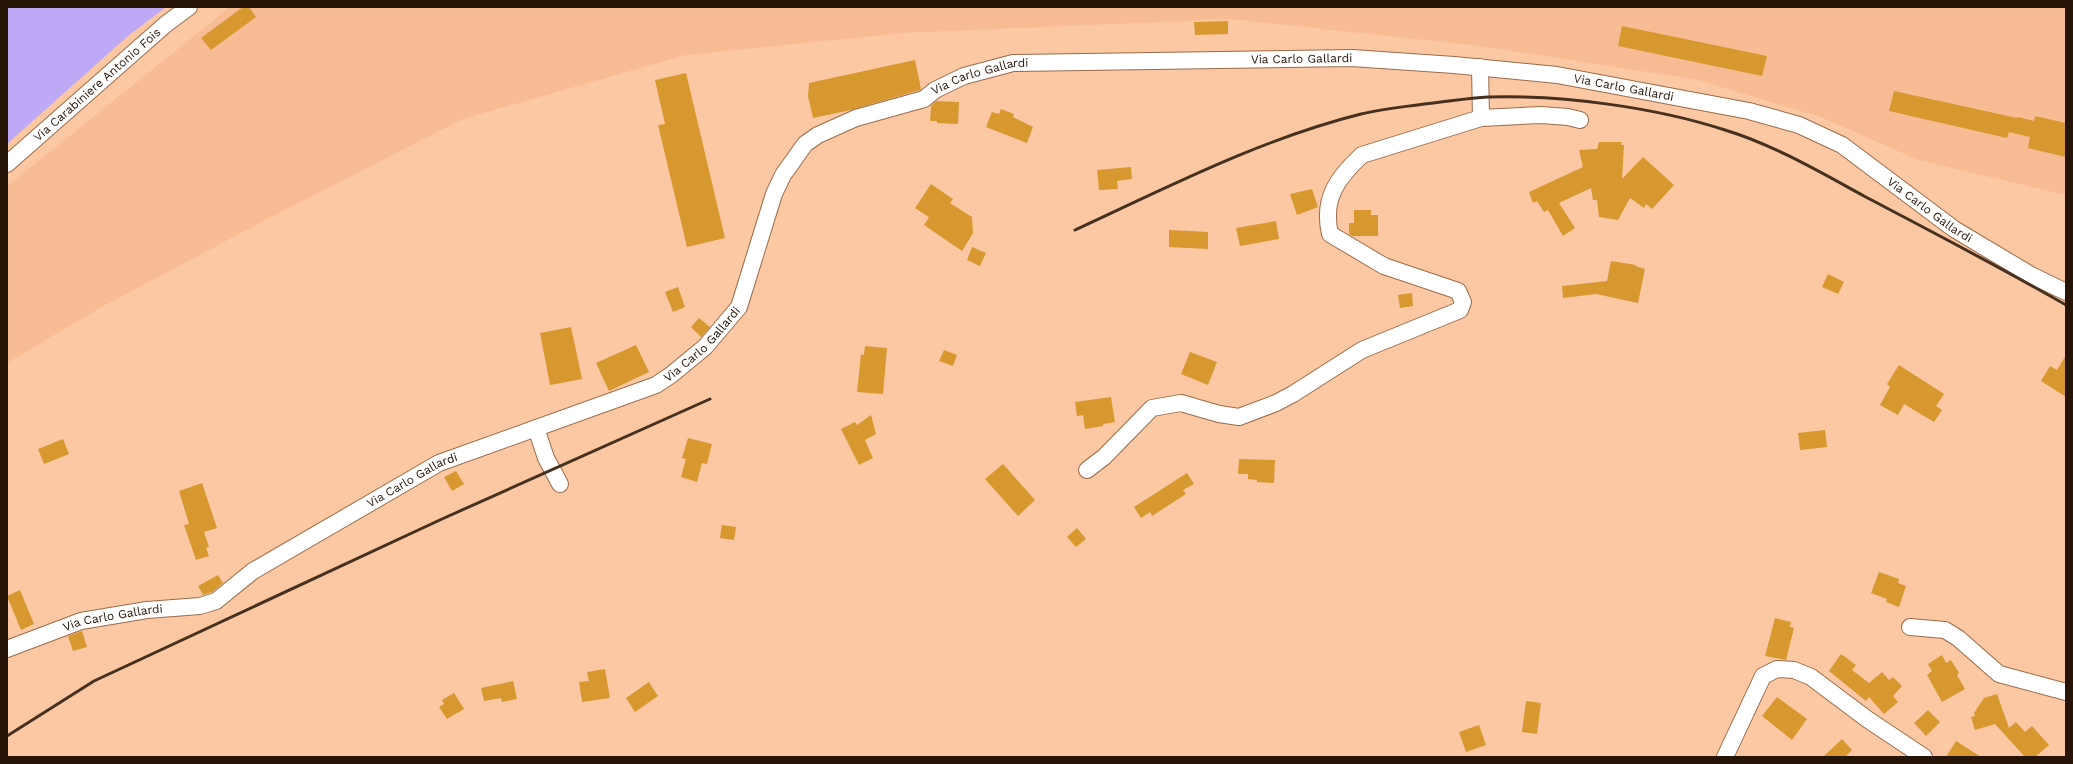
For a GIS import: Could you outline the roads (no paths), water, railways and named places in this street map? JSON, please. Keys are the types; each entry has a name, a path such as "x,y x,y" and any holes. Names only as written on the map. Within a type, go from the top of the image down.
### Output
{"street":[{"name":"Via Carabiniere Antonio Fois","path":"7,164 166,24 190,7"},
{"name":"Via Carlo Gallardi","path":"7,649 81,621 147,610 200,606 216,601 253,571 439,463 656,385 671,375 705,347 738,307 774,194 783,175 805,144 818,135 856,118 924,99 935,90 964,76 1012,63 1352,58 1480,67 1557,75 1749,111 1799,125 1842,145 1954,229 2031,275 2066,292"},
{"path":"1480,67 1481,118"},
{"path":"1087,470 1104,457 1152,408 1181,403 1219,414 1238,417 1276,403 1293,394 1316,377 1362,350 1460,310 1463,302 1458,291 1384,266 1332,237 1328,226 1326,208 1329,199 1337,184 1350,166 1362,155 1481,118 1541,115 1568,117 1580,120"},
{"path":"536,428 546,458 560,484"},
{"path":"1910,627 1945,630 1958,638 1999,674 2066,692"},
{"path":"1725,757 1763,676 1777,670 1794,670 1811,677 1867,720 1924,757"}],"railway":[{"path":"1075,230 1215,165 1251,150 1324,124 1361,114 1424,104 1488,97 1577,100 1669,115 1725,130 1761,143 1814,169 1991,263 2066,305"},
{"path":"7,736 94,681 442,519 710,399"}]}
